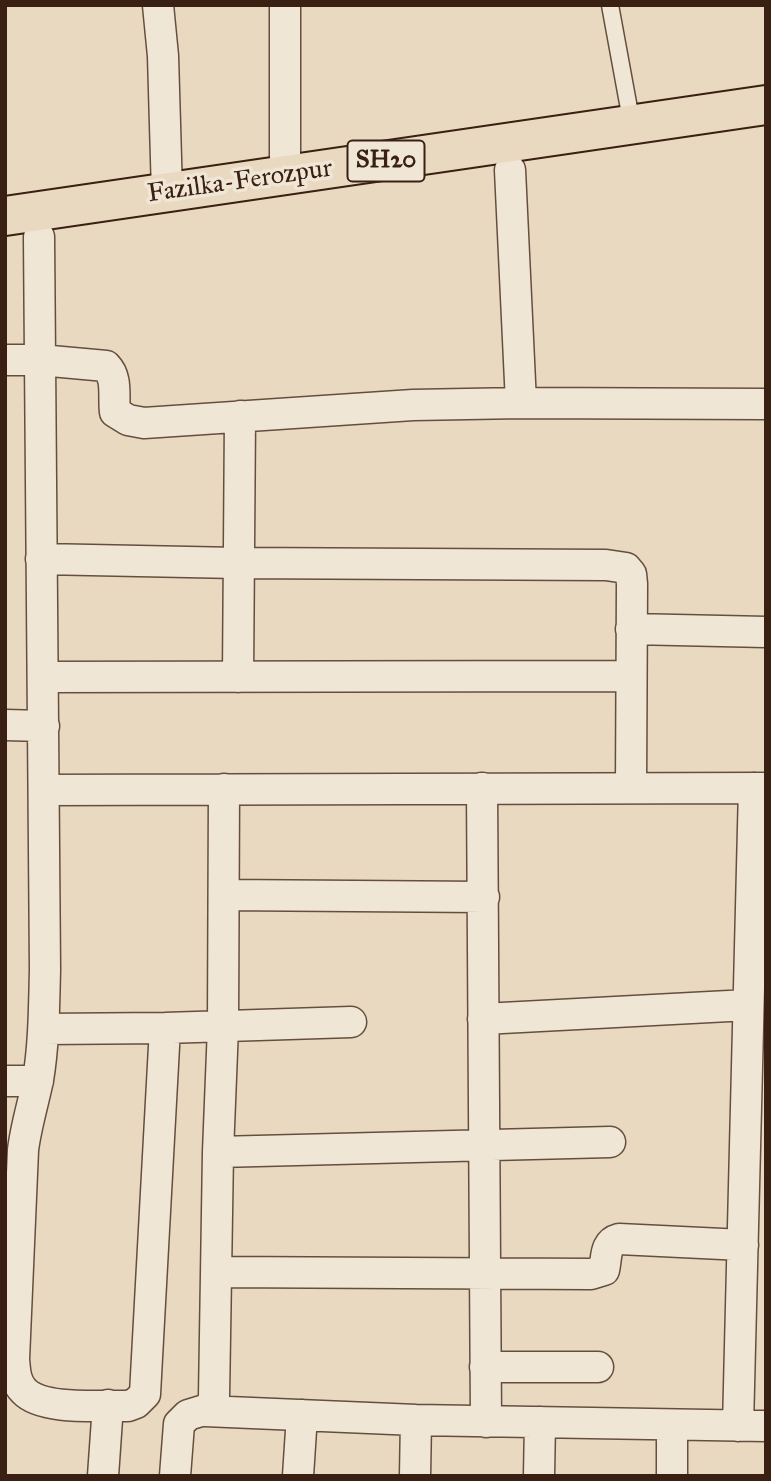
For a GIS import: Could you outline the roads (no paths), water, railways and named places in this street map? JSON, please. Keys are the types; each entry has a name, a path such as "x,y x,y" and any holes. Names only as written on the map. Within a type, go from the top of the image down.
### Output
{"main road":[{"name":"Fazilka-Ferozpur","path":"5,216 766,105"},
{"name":"Fazilka-Ferozpur","path":"22,240 766,132"}],"street":[{"path":"158,5 163,56 167,193"},
{"path":"285,5 285,176"},
{"path":"510,170 521,403"},
{"path":"22,240 40,360 44,1029 38,1081 27,1119 22,1162 15,1374 24,1391 34,1398 57,1404 128,1406 136,1403 145,1394 165,1028"},
{"path":"5,360 98,363 106,366 114,379 115,412 128,420 144,423 413,405 766,404"},
{"path":"239,677 237,564 240,416"},
{"path":"41,559 237,564 621,566 631,574 631,788"},
{"path":"631,629 766,632"},
{"path":"43,677 631,676"},
{"path":"5,725 44,726"},
{"path":"482,788 486,1422"},
{"path":"44,790 760,788 758,939 748,1005 743,1245 752,1426 486,1422 205,1411"},
{"path":"175,1476 179,1424 188,1415 211,1408 214,1397 223,1027 224,789"},
{"path":"224,895 484,897"},
{"path":"483,1019 748,1005"},
{"path":"44,1029 351,1022"},
{"path":"5,1081 38,1081"},
{"path":"218,1153 610,1142"},
{"path":"217,1272 601,1272 605,1267 608,1246 618,1239 743,1245"},
{"path":"485,1367 598,1367"},
{"path":"103,1476 108,1405"},
{"path":"298,1476 302,1415"},
{"path":"415,1476 416,1420"},
{"path":"539,1476 540,1422"},
{"path":"672,1425 672,1476"}],"lane":[{"path":"610,5 632,125"}]}
